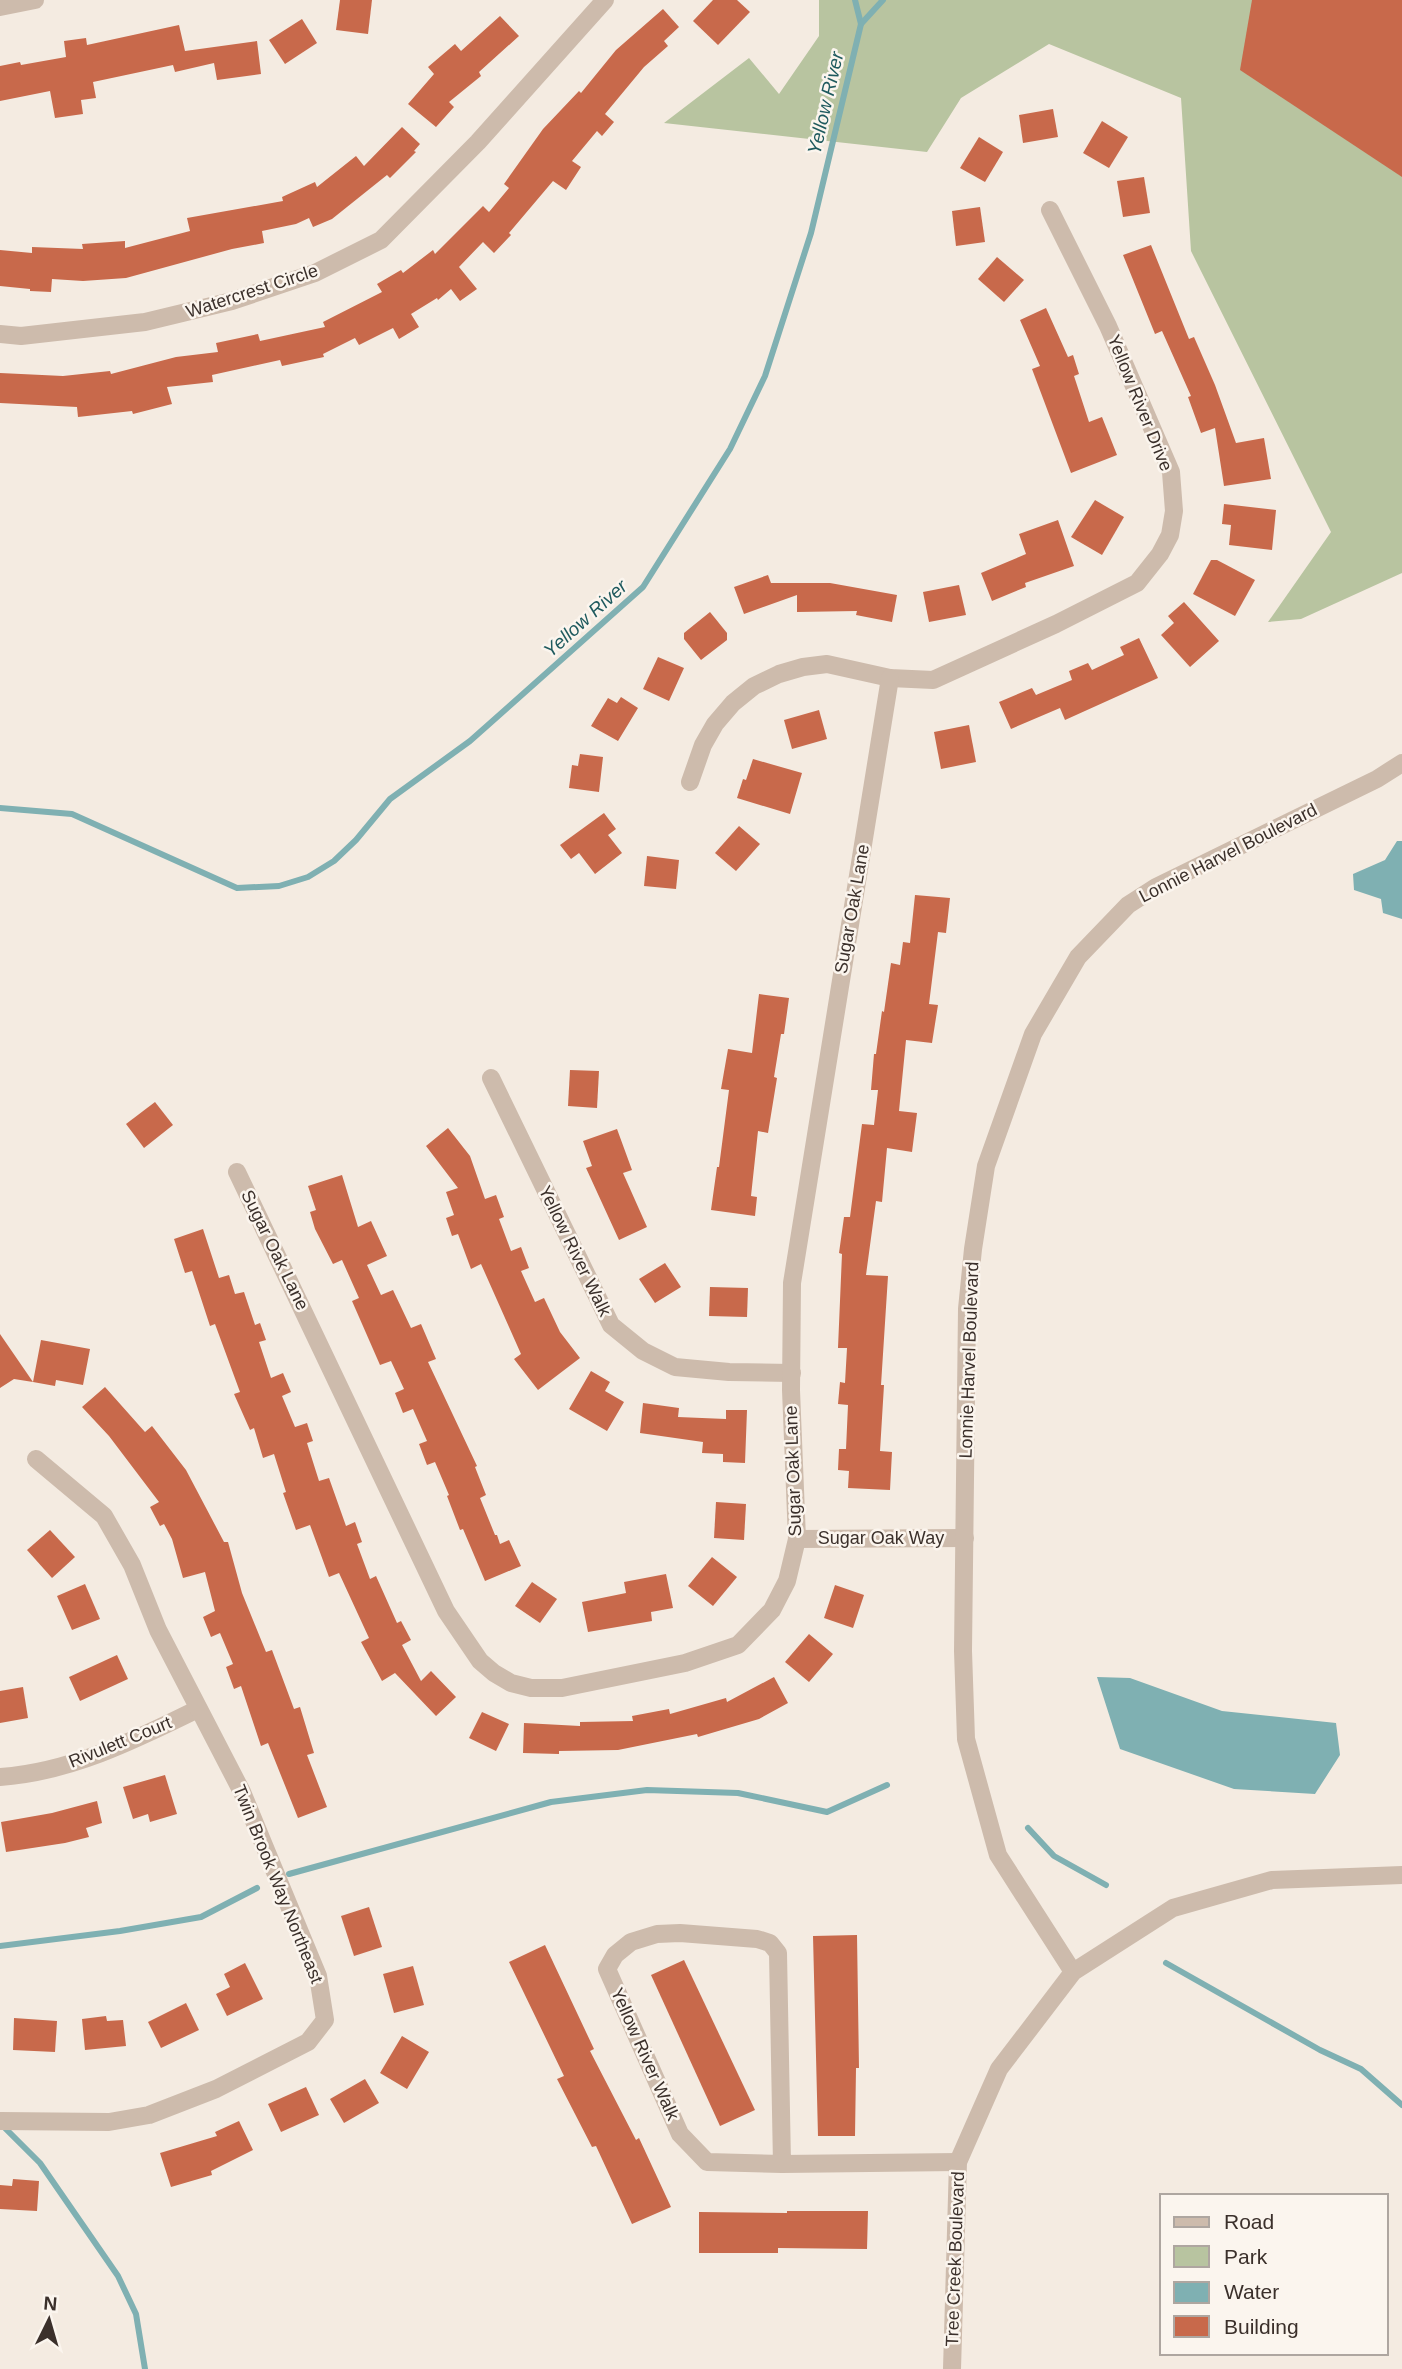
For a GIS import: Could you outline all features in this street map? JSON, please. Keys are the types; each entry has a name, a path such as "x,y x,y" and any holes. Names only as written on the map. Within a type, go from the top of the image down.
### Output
{"street":[{"path":"0,7 36,0"},
{"name":"Watercrest Circle","path":"0,334 21,336 145,323 232,301 315,273 381,240 478,142 605,0"},
{"name":"Yellow River Drive","path":"690,782 703,745 715,724 733,703 754,686 779,674 827,664 890,678 933,680 1056,624 1136,583 1155,562 1170,535 1174,511 1171,472 1108,326 1050,210"},
{"name":"Sugar Oak Lane","path":"237,1172 446,1611 480,1661 511,1683 531,1688 562,1688 685,1663 738,1645 772,1610 787,1581 797,1539 791,1390 792,1283 890,678"},
{"name":"Lonnie Harvel Boulevard","path":"1073,1972 998,1855 966,1739 963,1651 967,1309 986,1166 1033,1034 1078,957 1128,905 1156,887 1377,779 1402,762"},
{"name":"Yellow River Walk","path":"491,1077 611,1325 643,1350 676,1367 729,1372 792,1373"},
{"name":"Twin Brook Way Northeast","path":"0,2121 109,2122 149,2115 216,2089 309,2042 325,2020 318,1976 242,1792 158,1630 132,1565 104,1516 36,1459"},
{"name":"Sugar Oak Way","path":"797,1539 965,1538"},
{"name":"Rivulett Court","path":"0,1777 74,1763 136,1739 198,1709"},
{"path":"1073,1972 1173,1908 1272,1880 1402,1875"},
{"name":"Yellow River Walk","path":"782,2164 778,1953 770,1943 757,1939 719,1935 657,1934 631,1942 615,1955 607,1969 680,2134 707,2162 782,2164 958,2162"},
{"name":"Tree Creek Boulevard","path":"952,2369 958,2162 999,2069 1073,1972"}],"green space":[{"path":"819,0 1402,0 1402,573 1301,619 1268,622 1331,532 1191,251 1181,98 1049,44 961,98 927,152 664,123 749,58 779,94 819,36"}],"water":[{"path":"1397,841 1402,841 1402,919 1383,913 1381,899 1354,890 1353,874 1385,860"},
{"path":"1097,1677 1130,1678 1222,1711 1336,1723 1340,1755 1315,1794 1234,1789 1120,1749"}],"building":[{"path":"340,0 372,0 368,34 336,30"},
{"path":"713,0 737,0 750,12 718,45 693,21"},
{"path":"1252,0 1402,0 1402,177 1240,70"},
{"path":"663,9 679,27 664,41 668,46 644,67 605,114 614,122 602,136 597,131 572,161 581,167 566,190 553,181 494,253 483,242 459,267 477,289 460,301 451,289 438,300 437,298 411,314 419,327 399,339 393,328 359,345 355,338 323,354 324,357 282,366 280,360 212,375 213,382 167,387 172,404 133,414 132,411 78,417 77,407 0,403 0,373 63,376 110,371 111,374 176,357 218,352 216,343 258,334 260,341 325,327 323,322 382,292 377,284 401,270 403,273 433,250 435,254 483,206 489,212 509,188 504,184 543,129 579,91 581,93 616,50"},
{"path":"500,16 519,36 479,72 481,76 449,102 454,107 436,127 408,104 434,74 428,67 455,44 461,51"},
{"path":"302,19 317,43 285,64 269,40"},
{"path":"179,25 185,51 257,41 261,74 217,80 214,63 175,72 173,65 93,82 96,98 81,100 83,114 55,118 50,91 0,101 0,66 66,57 64,41 86,38 87,45"},
{"path":"1053,109 1058,137 1023,143 1019,115"},
{"path":"1102,121 1128,137 1109,168 1083,153"},
{"path":"402,127 420,144 414,151 416,152 390,178 387,175 332,219 313,227 309,218 296,224 262,231 264,243 126,278 83,281 52,279 51,292 0,286 0,250 32,253 32,247 83,249 82,244 125,241 125,248 190,231 187,218 283,201 282,197 315,182 317,187 356,156 364,166"},
{"path":"979,137 1003,152 985,182 960,168"},
{"path":"1144,177 1150,213 1123,217 1117,181"},
{"path":"980,207 985,242 956,246 952,211"},
{"path":"1151,245 1189,339 1194,337 1215,385 1236,443 1264,438 1271,479 1224,486 1215,428 1201,433 1188,397 1191,396 1162,331 1155,334 1123,255"},
{"path":"997,257 1024,280 1004,302 978,279"},
{"path":"1046,308 1068,357 1073,355 1079,374 1074,376 1089,422 1102,417 1117,455 1071,473 1032,369 1040,366 1020,320"},
{"path":"1095,500 1124,517 1102,555 1071,537"},
{"path":"1224,504 1276,510 1272,550 1229,545 1231,525 1222,524"},
{"path":"1058,520 1074,566 1025,583 1026,587 992,601 981,573 1026,554 1019,534"},
{"path":"1211,560 1217,560 1255,580 1235,616 1193,594"},
{"path":"768,575 771,583 830,583 897,595 892,622 856,615 857,611 797,612 797,595 744,614 734,587"},
{"path":"959,585 966,615 929,622 923,592"},
{"path":"1184,602 1219,641 1190,667 1161,635 1174,623 1168,616"},
{"path":"710,612 727,633 727,640 701,660 684,639 684,633"},
{"path":"1139,638 1158,678 1065,720 1060,708 1011,729 999,702 1032,688 1036,695 1072,680 1069,671 1088,663 1092,670 1124,655 1120,647"},
{"path":"658,657 684,668 669,701 643,689"},
{"path":"621,697 638,708 618,741 591,726 608,698 617,703"},
{"path":"819,710 827,739 792,749 784,720"},
{"path":"969,725 976,762 941,769 934,732"},
{"path":"580,754 603,757 599,792 569,788 572,765 578,766"},
{"path":"753,759 802,773 790,814 737,798"},
{"path":"604,813 616,829 608,835 622,853 595,874 579,853 571,859 560,845"},
{"path":"739,826 760,844 736,871 715,853"},
{"path":"647,856 679,860 676,889 644,886"},
{"path":"915,895 950,898 946,933 938,932 929,1004 938,1005 932,1043 906,1040 899,1111 917,1113 912,1152 887,1148 882,1202 876,1201 866,1275 888,1276 880,1451 892,1452 890,1490 848,1488 849,1471 838,1470 839,1449 846,1449 848,1405 838,1404 840,1382 845,1383 847,1348 838,1348 842,1254 839,1253 844,1217 850,1217 862,1124 874,1125 878,1090 871,1090 874,1054 882,1011 884,1012 891,963 900,965 903,942 910,943"},
{"path":"759,994 789,998 774,1077 777,1078 768,1133 758,1131 751,1196 757,1197 755,1216 711,1210 729,1090 721,1089 728,1049 752,1053"},
{"path":"570,1070 599,1071 597,1108 568,1106"},
{"path":"155,1102 173,1125 144,1148 126,1124"},
{"path":"448,1128 470,1156 485,1199 496,1195 504,1217 499,1219 511,1251 521,1247 529,1268 521,1271 535,1302 544,1298 560,1332 580,1358 538,1390 514,1359 521,1354 481,1264 471,1269 458,1234 452,1236 446,1218 454,1215 446,1192 458,1188 426,1146"},
{"path":"617,1129 632,1170 623,1173 647,1227 619,1240 586,1168 592,1166 583,1141"},
{"path":"342,1175 358,1227 371,1221 387,1256 367,1265 381,1295 393,1290 411,1328 421,1324 436,1359 428,1362 477,1466 475,1467 486,1495 480,1498 495,1535 500,1544 509,1540 521,1566 485,1581 463,1529 460,1530 435,1462 427,1465 419,1444 427,1441 413,1409 403,1413 395,1393 404,1389 391,1361 380,1365 352,1301 359,1298 342,1260 333,1264 315,1229 310,1212 316,1210 308,1186"},
{"path":"203,1229 219,1278 229,1275 235,1294 244,1292 255,1325 260,1323 266,1340 259,1342 271,1378 283,1373 291,1392 282,1396 295,1427 307,1423 313,1441 307,1443 319,1481 329,1478 346,1526 355,1522 362,1542 357,1544 370,1579 376,1576 397,1623 401,1621 411,1640 402,1645 421,1681 431,1671 456,1697 436,1716 395,1673 382,1681 361,1642 369,1638 339,1573 329,1577 310,1525 296,1530 283,1493 286,1492 274,1454 263,1458 254,1428 250,1430 234,1394 240,1392 215,1324 210,1326 192,1271 185,1273 174,1239"},
{"path":"665,1263 681,1287 655,1303 639,1279"},
{"path":"710,1287 748,1288 747,1317 709,1316"},
{"path":"0,1334 33,1382 14,1379 0,1388"},
{"path":"41,1340 90,1349 83,1385 56,1380 55,1386 33,1382"},
{"path":"591,1371 610,1382 605,1391 624,1402 607,1431 569,1409"},
{"path":"105,1387 145,1432 152,1426 186,1470 224,1542 228,1542 242,1593 266,1652 272,1650 294,1709 300,1707 314,1753 307,1755 327,1807 298,1818 268,1743 261,1746 241,1686 234,1689 226,1667 233,1664 220,1633 211,1637 203,1617 215,1611 205,1572 183,1578 172,1539 164,1524 160,1526 150,1507 159,1502 109,1436 82,1407"},
{"path":"643,1403 679,1408 678,1417 726,1419 726,1410 747,1410 745,1463 723,1462 723,1454 702,1453 703,1442 640,1433"},
{"path":"716,1502 746,1504 744,1540 714,1538"},
{"path":"50,1530 75,1557 52,1578 27,1550"},
{"path":"712,1557 737,1577 713,1606 688,1586"},
{"path":"666,1574 673,1608 651,1612 652,1621 588,1632 582,1602 626,1593 624,1582"},
{"path":"532,1582 557,1599 540,1623 515,1606"},
{"path":"85,1584 100,1619 72,1630 57,1596"},
{"path":"835,1585 864,1595 853,1628 824,1618"},
{"path":"809,1634 833,1654 809,1682 785,1662"},
{"path":"117,1655 128,1679 80,1701 69,1677"},
{"path":"774,1677 788,1703 759,1719 698,1737 697,1734 618,1750 559,1751 559,1754 523,1753 524,1723 580,1726 580,1722 633,1721 632,1716 669,1709 670,1714 726,1698 727,1702"},
{"path":"23,1687 28,1718 0,1723 0,1691"},
{"path":"482,1712 509,1724 496,1751 469,1738"},
{"path":"165,1775 177,1814 150,1822 148,1814 133,1819 123,1787"},
{"path":"97,1801 102,1823 86,1828 89,1837 6,1852 1,1822 52,1813"},
{"path":"369,1907 382,1947 354,1956 341,1916"},
{"path":"857,1935 859,2068 856,2068 855,2136 818,2136 813,1936"},
{"path":"545,1945 594,2049 590,2051 636,2140 639,2138 671,2207 632,2224 596,2146 592,2147 557,2079 564,2076 509,1962"},
{"path":"684,1960 755,2110 720,2126 651,1975"},
{"path":"245,1963 263,1999 227,2016 216,1994 230,1987 224,1974"},
{"path":"413,1966 424,2005 394,2013 383,1974"},
{"path":"186,2003 199,2030 161,2048 148,2022"},
{"path":"106,2016 107,2021 123,2020 126,2046 85,2050 82,2019"},
{"path":"14,2018 57,2021 55,2052 13,2050"},
{"path":"402,2036 429,2052 407,2089 380,2073"},
{"path":"365,2079 379,2103 344,2123 330,2099"},
{"path":"306,2087 319,2115 281,2132 268,2104"},
{"path":"239,2121 253,2150 211,2171 212,2175 171,2187 160,2153 217,2136 215,2132"},
{"path":"13,2179 39,2181 37,2211 0,2209 0,2185 12,2186"},
{"path":"868,2211 867,2249 778,2248 778,2253 699,2253 699,2212"}],"waterway":[{"path":"855,0 861,24"},
{"name":"Yellow River","path":"0,808 72,814 237,888 279,886 308,877 334,861 356,840 390,799 470,741 643,587 730,449 765,376 811,233 861,24 883,0"},
{"path":"289,1874 551,1802 647,1790 738,1793 827,1812 887,1785"},
{"path":"1028,1828 1054,1856 1106,1885"},
{"path":"0,1946 120,1931 201,1917 257,1888"},
{"path":"1166,1963 1320,2050 1361,2069 1402,2105"},
{"path":"2,2125 40,2163 118,2276 136,2314 145,2369"}]}
